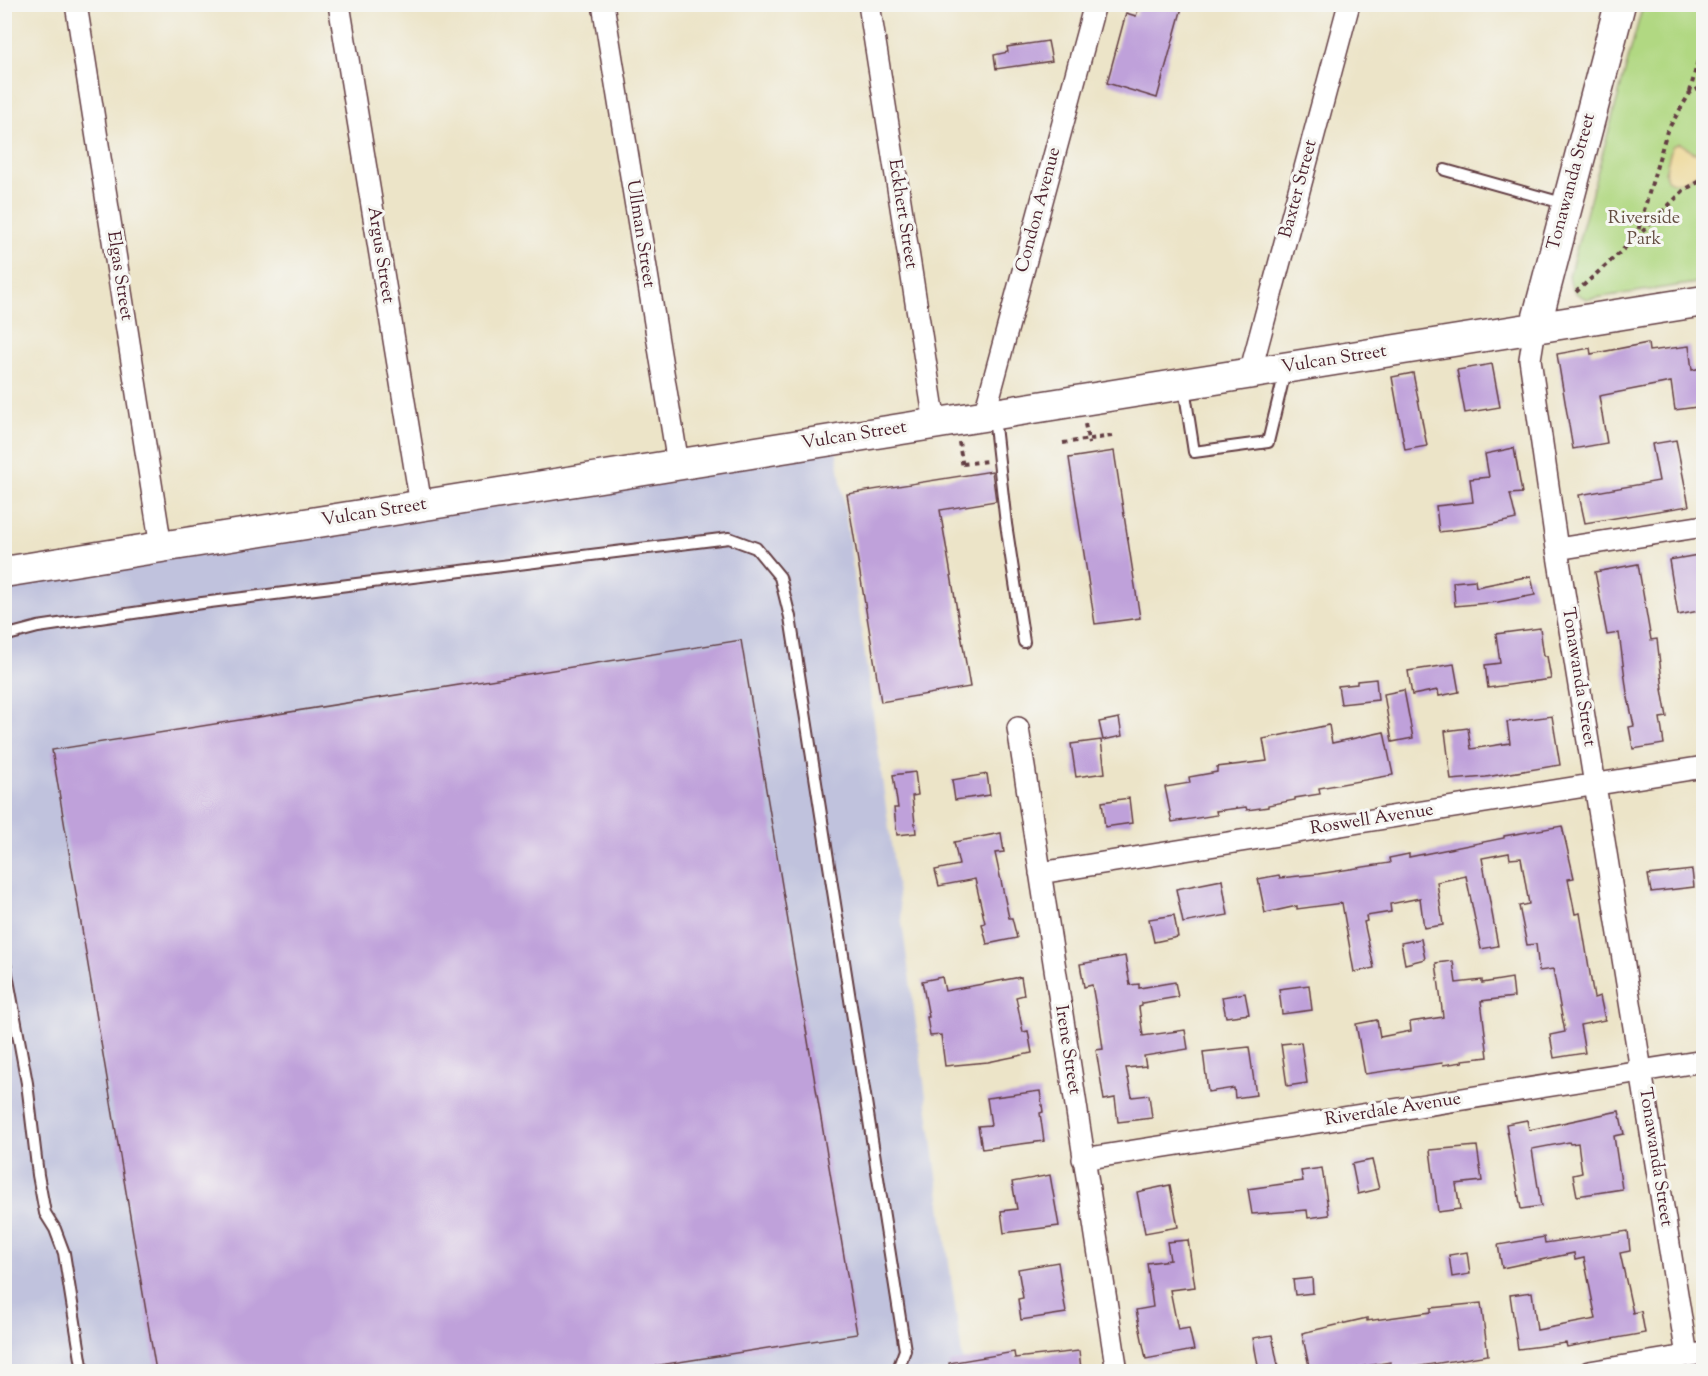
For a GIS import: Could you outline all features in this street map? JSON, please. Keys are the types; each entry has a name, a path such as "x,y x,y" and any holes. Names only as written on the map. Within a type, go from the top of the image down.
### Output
{"street":[{"name":"Elgas Street","path":"76,4 161,547"},
{"name":"Argus Street","path":"339,4 421,505"},
{"name":"Ullman Street","path":"603,4 678,464"},
{"name":"Eckhert Street","path":"869,4 947,431"},
{"name":"Condon Avenue","path":"989,415 1095,4"},
{"name":"Baxter Street","path":"1250,373 1349,4"},
{"name":"Tonawanda Street","path":"1620,4 1535,328 1530,359 1557,549 1641,1072 1695,1355"},
{"name":"Vulcan Street","path":"4,572 678,464 947,431 989,415 1704,301"},
{"path":"1557,549 1704,526"},
{"name":"Irene Street","path":"1018,728 1117,1371"},
{"name":"Roswell Avenue","path":"1040,873 1704,767"},
{"name":"Riverdale Avenue","path":"1083,1159 1704,1061"},
{"path":"1589,1371 1695,1355"}],"lane":[{"path":"1445,170 1567,204"},
{"path":"1184,383 1194,452 1268,442 1286,367"},
{"path":"989,415 1024,642"},
{"path":"4,636 38,627 202,603 729,538 756,548 780,577 790,617 905,1350 897,1371"},
{"path":"4,958 27,1083 45,1213 55,1229 64,1253 83,1371"}],"path":[{"path":"1636,238 1667,131 1690,93 1698,60 1704,53"},
{"path":"1690,93 1704,86"},
{"path":"1576,292 1636,238 1684,190 1704,179"},
{"path":"1084,417 1088,441"},
{"path":"947,431 963,466 992,460"},
{"path":"1063,443 1112,436"}],"shaded area":[{"path":"835,439 964,1371 5,1372 5,573"}],"green space":[{"name":"Riverside Park","path":"1643,5 1703,5 1703,282 1588,299 1574,291 1569,276"}],"sand":[{"path":"1703,137 1703,170 1681,182 1667,179 1665,173 1672,146 1680,143 1694,153 1698,153"}],"building":[{"path":"1140,4 1183,4 1157,98 1107,83 1126,13 1136,16"},
{"path":"1048,41 1052,61 996,69 994,55 1008,52 1007,47"},
{"path":"1648,343 1649,351 1689,346 1692,370 1701,368 1704,406 1675,410 1671,382 1599,396 1607,443 1573,449 1557,354 1590,348 1591,354"},
{"path":"1492,364 1500,407 1465,413 1457,370"},
{"path":"1413,373 1427,446 1405,450 1392,377"},
{"path":"1676,440 1689,506 1585,523 1579,495 1659,481 1652,444"},
{"path":"1514,448 1522,493 1510,494 1516,519 1481,527 1439,532 1436,506 1473,502 1470,479 1489,477 1485,454"},
{"path":"1114,451 1140,618 1095,624 1069,458"},
{"path":"992,471 996,501 940,510 970,687 881,702 847,494"},
{"path":"1704,554 1704,610 1678,615 1669,560"},
{"path":"1638,564 1651,640 1657,639 1667,717 1660,718 1664,744 1633,749 1629,727 1634,726 1619,633 1607,635 1595,572"},
{"path":"1531,576 1535,595 1498,602 1455,606 1453,582 1475,580 1476,587"},
{"path":"1540,628 1544,656 1547,656 1551,679 1488,688 1485,665 1500,663 1496,634"},
{"path":"741,640 857,1334 622,1371 156,1371 52,750"},
{"path":"1454,664 1459,692 1439,696 1438,690 1412,695 1408,671"},
{"path":"1376,679 1378,700 1341,704 1338,686"},
{"path":"1404,690 1413,738 1392,742 1384,694"},
{"path":"1552,716 1560,765 1451,780 1445,731 1468,728 1471,749 1510,743 1507,722"},
{"path":"1119,718 1122,736 1103,740 1099,722"},
{"path":"1329,725 1332,743 1384,732 1393,775 1319,788 1320,794 1295,798 1295,800 1268,805 1268,807 1216,811 1217,815 1172,822 1165,787 1190,783 1189,777 1217,772 1217,767 1267,761 1263,739"},
{"path":"1101,740 1105,773 1076,777 1071,744"},
{"path":"915,772 918,795 912,796 916,833 897,835 894,808 898,808 893,775"},
{"path":"987,774 990,795 955,800 952,780"},
{"path":"1129,798 1132,823 1105,827 1102,802"},
{"path":"1562,826 1574,878 1568,879 1575,914 1580,913 1594,998 1600,996 1605,1020 1580,1025 1585,1053 1554,1058 1550,1035 1565,1032 1553,969 1539,971 1536,944 1527,945 1519,906 1529,904 1521,858 1510,859 1509,853 1482,858 1498,946 1481,949 1466,876 1437,882 1443,925 1424,928 1420,898 1390,904 1391,912 1366,916 1367,921 1364,922 1374,968 1354,972 1342,903 1297,909 1297,906 1265,913 1258,879 1279,875 1280,878 1318,874 1390,863 1389,858 1409,854 1409,857"},
{"path":"1001,833 1004,852 995,853 1009,918 1012,918 1017,938 987,944 982,924 985,923 975,879 939,886 935,870 959,865 954,842"},
{"path":"1692,870 1694,887 1651,892 1648,875"},
{"path":"1222,880 1228,915 1183,923 1176,889"},
{"path":"1174,915 1178,937 1154,942 1149,919"},
{"path":"1421,939 1425,959 1405,964 1401,943"},
{"path":"1125,956 1130,985 1139,984 1139,988 1175,982 1178,997 1142,1003 1139,1007 1143,1036 1185,1030 1188,1049 1144,1056 1146,1066 1126,1068 1132,1097 1149,1095 1152,1118 1118,1122 1115,1098 1104,1100 1096,1050 1103,1049 1098,1013 1092,985 1084,987 1080,964"},
{"path":"1453,961 1456,983 1482,980 1482,983 1512,978 1514,997 1481,1001 1488,1057 1365,1074 1356,1024 1377,1020 1380,1037 1411,1031 1410,1022 1443,1017 1436,963"},
{"path":"942,977 945,991 1021,977 1024,995 1016,997 1023,1032 1028,1031 1032,1053 988,1062 945,1066 941,1035 930,1036 922,981"},
{"path":"1309,985 1312,1010 1282,1014 1279,989"},
{"path":"1245,993 1249,1014 1226,1017 1222,997"},
{"path":"1301,1042 1307,1083 1287,1086 1281,1044"},
{"path":"1249,1047 1256,1095 1235,1098 1234,1088 1208,1092 1203,1052"},
{"path":"1040,1091 1044,1141 982,1149 978,1126 991,1125 987,1098"},
{"path":"1619,1111 1624,1134 1614,1136 1622,1189 1577,1196 1573,1175 1582,1173 1578,1143 1570,1144 1569,1142 1532,1149 1541,1206 1521,1209 1506,1124 1527,1120 1529,1130"},
{"path":"1477,1146 1482,1181 1456,1184 1460,1209 1438,1212 1430,1150"},
{"path":"1372,1160 1379,1189 1358,1194 1352,1164"},
{"path":"1322,1168 1329,1215 1308,1218 1307,1210 1252,1214 1248,1189 1303,1181 1301,1171"},
{"path":"1050,1175 1059,1226 1004,1233 1001,1211 1017,1209 1012,1182"},
{"path":"1170,1185 1178,1227 1145,1233 1137,1192"},
{"path":"1628,1231 1630,1251 1620,1253 1633,1313 1641,1311 1645,1333 1567,1347 1566,1343 1518,1349 1510,1295 1532,1292 1537,1330 1596,1319 1584,1258 1575,1260 1574,1253 1502,1268 1498,1245 1544,1237 1545,1243"},
{"path":"1188,1240 1195,1287 1170,1290 1178,1330 1189,1328 1194,1350 1146,1359 1136,1310 1153,1307 1147,1263 1170,1260 1167,1242"},
{"path":"1467,1252 1470,1274 1452,1277 1449,1255"},
{"path":"1058,1262 1066,1313 1021,1320 1018,1299 1023,1298 1018,1269"},
{"path":"1312,1278 1313,1293 1295,1295 1293,1280"},
{"path":"1481,1303 1488,1355 1391,1371 1390,1362 1337,1371 1310,1371 1302,1333 1367,1318 1367,1321 1431,1312 1431,1308"},
{"path":"1272,1335 1279,1371 1259,1371 1253,1338"},
{"path":"1079,1351 1081,1369 950,1371 949,1363 1014,1352 1015,1358"}]}
